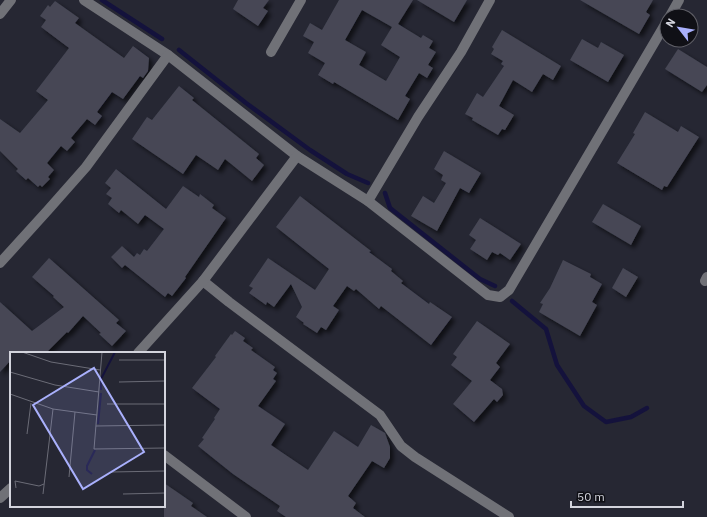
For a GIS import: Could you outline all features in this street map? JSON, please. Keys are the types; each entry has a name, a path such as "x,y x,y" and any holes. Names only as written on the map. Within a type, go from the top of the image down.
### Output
{"street":[{"path":"0,14 10,0"},
{"path":"84,0 168,55 297,156 368,201 488,295 500,297 509,290 659,35"},
{"path":"271,52 301,0"},
{"path":"368,201 418,117 461,52 490,0"},
{"path":"0,263 86,166 168,55"},
{"path":"139,352 203,281 297,156"},
{"path":"203,281 380,415 402,446 415,457 509,517"},
{"path":"165,456 246,517"},
{"path":"0,498 10,489"}],"building":[{"path":"238,0 269,0 263,8 268,11 258,26 233,9"},
{"path":"339,0 413,0 398,24 421,38 423,35 433,41 429,48 436,52 428,65 433,68 427,78 419,73 405,96 410,99 398,120 334,82 333,84 318,75 325,63 308,53 314,42 303,36 310,23 322,30","holes":["362,10 392,27 381,45 400,57 386,81 359,65 366,52 345,40"]},
{"path":"417,0 467,0 454,22"},
{"path":"580,0 653,0 646,12 650,15 639,34"},
{"path":"55,1 79,18 75,23 124,58 133,46 149,58 148,71 143,78 140,76 123,99 112,92 97,112 102,116 95,125 87,119 71,138 75,142 67,151 61,146 47,163 54,170 48,177 50,179 42,187 40,185 38,187 28,178 26,180 16,171 18,169 0,151 0,119 20,133 48,100 36,91 69,48 41,27 46,20 40,16 48,5 50,7"},
{"path":"502,30 561,66 553,80 543,74 532,92 513,80 499,106 514,115 505,130 502,129 498,135 472,120 473,118 465,114 477,93 483,97 504,66 501,64 503,61 491,54 494,49 492,47"},
{"path":"582,39 598,48 601,42 624,55 608,82 570,60"},
{"path":"678,49 707,67 707,85 702,92 665,69"},
{"path":"179,86 194,98 192,100 259,154 256,158 264,165 252,181 225,159 218,170 196,155 183,174 132,139 147,117 152,120"},
{"path":"645,112 678,132 681,126 699,137 667,187 664,186 662,190 617,163 635,134 633,133"},
{"path":"444,151 481,173 469,193 460,188 437,231 411,216 423,196 434,203 446,183 441,180 443,175 434,169"},
{"path":"116,169 166,209 183,186 199,197 200,194 214,205 212,208 226,218 185,277 186,278 172,296 168,293 165,297 125,265 122,268 111,257 122,246 134,257 137,253 140,255 144,249 147,251 164,229 145,215 138,224 121,210 119,213 108,204 112,198 106,194 111,188 105,183"},
{"path":"300,196 392,269 391,271 403,281 401,283 429,304 430,302 452,317 431,345 381,306 379,309 356,289 354,291 347,286 333,306 339,310 326,330 321,327 317,333 303,324 304,323 296,317 302,307 291,284 274,307 267,302 266,305 249,293 253,288 249,286 268,258 315,290 329,269 276,227"},
{"path":"603,204 641,226 631,245 592,222"},
{"path":"480,218 521,244 510,260 500,253 498,255 492,252 487,260 470,249 476,240 469,235"},
{"path":"49,258 119,320 116,323 126,331 112,346 83,316 68,333 67,332 47,352 10,352 10,361 0,372 0,302 32,331 64,307 32,277"},
{"path":"563,260 591,274 590,277 602,284 592,302 597,305 580,336 539,312 543,304 540,303 550,288"},
{"path":"623,268 638,277 626,297 612,288"},
{"path":"477,321 510,344 496,363 500,367 490,380 502,389 503,395 497,402 494,399 474,422 453,404 472,381 451,365 457,357 453,354"},
{"path":"235,331 245,338 243,341 253,348 251,350 275,367 273,370 277,373 273,379 276,381 258,406 285,424 271,445 308,470 334,431 358,447 371,425 385,433 390,447 390,458 384,468 372,461 348,496 356,503 353,508 365,517 286,517 277,511 280,506 233,474 198,446 204,439 202,438 220,409 192,388 216,357 215,356 231,334 232,335"},
{"path":"165,484 193,503 191,506 207,517 164,517"}],"waterway":[{"path":"102,0 162,39"},
{"path":"179,50 246,103 310,150 347,174 368,183"},
{"path":"385,193 390,208 480,279 495,286"},
{"path":"512,301 546,329 557,365 584,406 606,422 631,417 647,408"}]}
